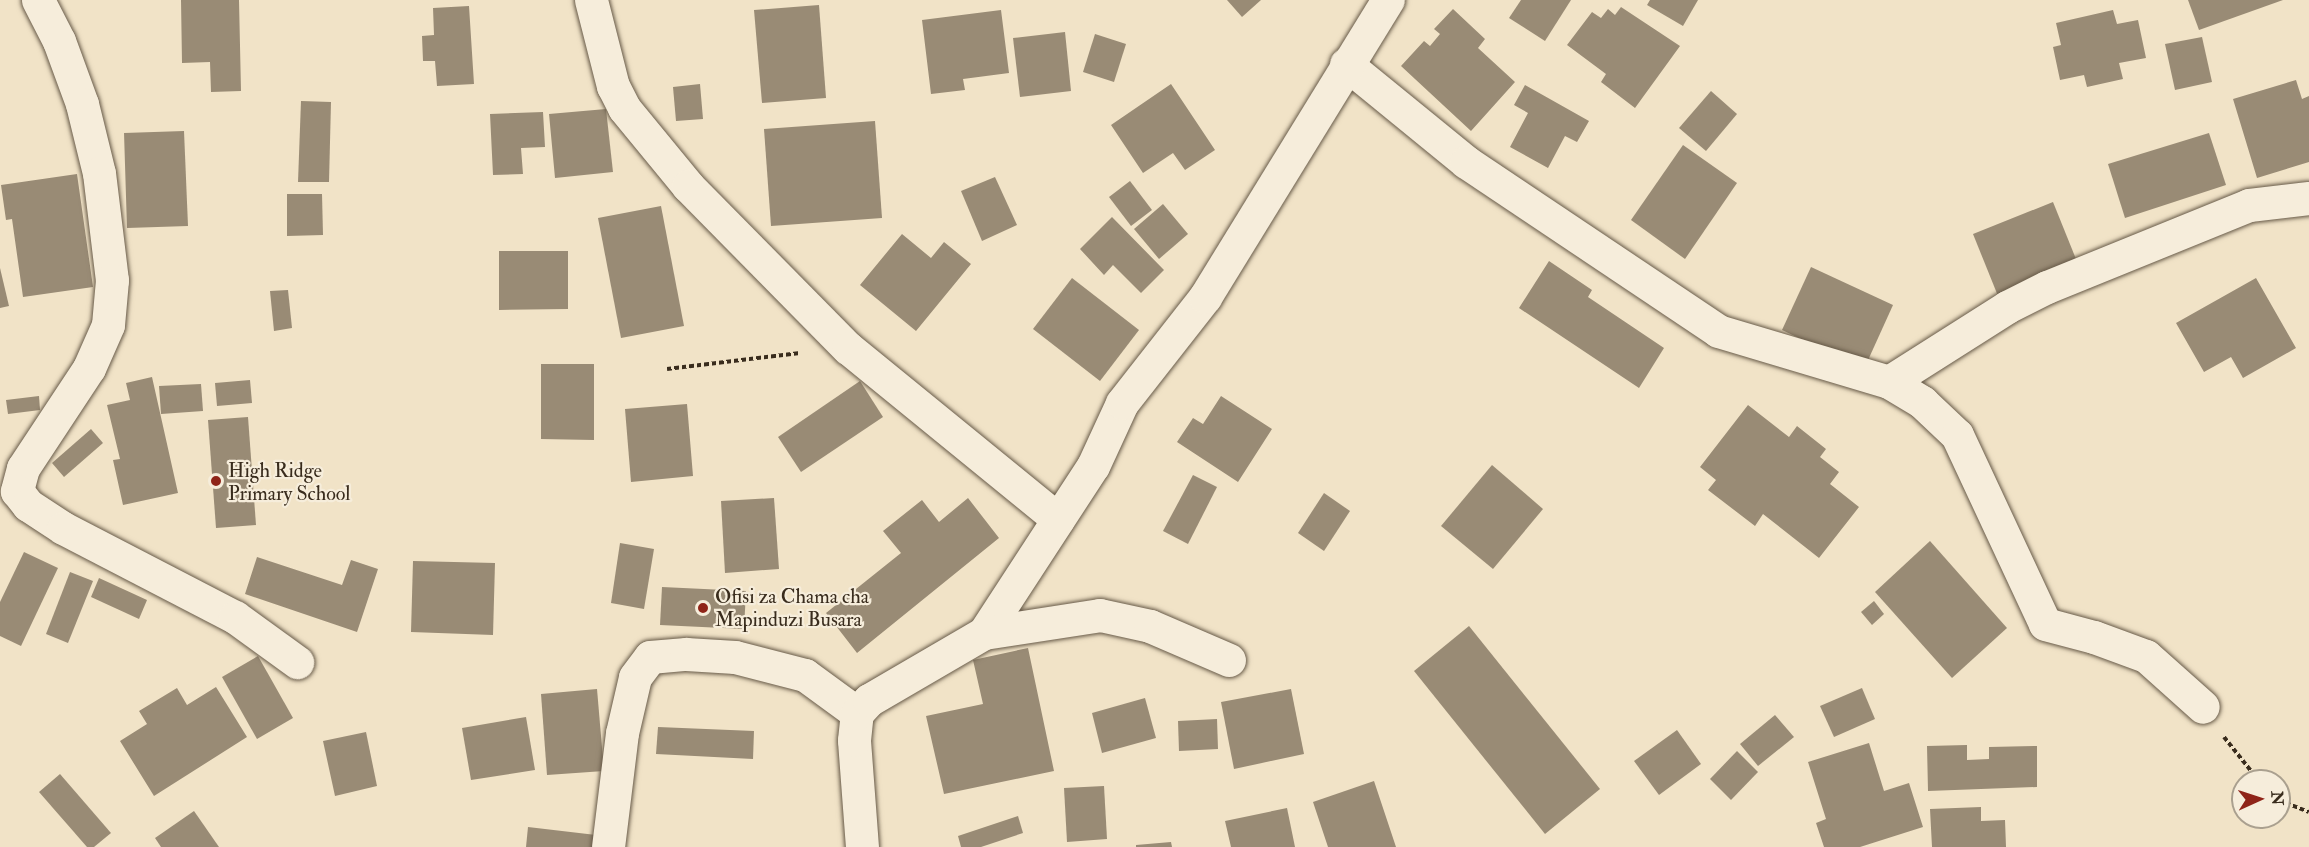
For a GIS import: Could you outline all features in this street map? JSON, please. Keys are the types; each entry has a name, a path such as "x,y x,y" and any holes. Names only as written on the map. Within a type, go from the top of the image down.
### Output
{"street":[{"path":"38,0 59,40 82,104 99,173 112,279 108,326 89,368 9,489 28,505 63,528 226,612 297,662"},
{"path":"591,0 613,86 645,137 688,186 848,348 1058,519"},
{"path":"984,633 1093,466 1122,403 1205,297 1273,192 1346,64 1388,0"},
{"path":"1346,64 1466,162 1718,330 1889,382 1922,402 1957,435 2045,624 2094,637 2146,657 2203,706"},
{"path":"1889,382 2007,307 2047,287 2249,205 2309,198"},
{"path":"862,847 854,740 857,713 869,700 984,633 1100,615 1150,626 1230,660"},
{"path":"608,847 622,733 635,677 650,657 686,654 735,657 806,675 857,713"}],"path":[{"path":"667,369 848,348"},
{"path":"2203,706 2250,769"},
{"path":"2291,805 2309,812"}],"building":[{"path":"181,0 239,0 241,91 211,92 210,62 182,63"},
{"path":"1227,0 1261,0 1242,17"},
{"path":"1521,0 1571,0 1545,41 1509,18"},
{"path":"1650,0 1698,0 1683,26 1647,5"},
{"path":"2188,0 2283,0 2199,30"},
{"path":"819,5 826,98 762,103 754,10"},
{"path":"469,6 474,84 437,86 435,61 423,61 422,36 434,35 433,8"},
{"path":"1621,7 1680,46 1635,108 1601,82 1606,74 1567,45 1592,12 1601,18 1608,9 1615,15"},
{"path":"1453,9 1485,39 1478,48 1515,82 1471,131 1401,66 1424,41 1430,46 1440,34 1434,29"},
{"path":"1001,10 1009,73 963,79 965,90 931,94 922,20"},
{"path":"2113,10 2117,24 2138,20 2146,58 2119,63 2123,79 2087,87 2084,75 2060,80 2053,47 2061,45 2056,23"},
{"path":"1065,32 1071,91 1020,97 1013,38"},
{"path":"1095,34 1126,44 1114,82 1083,72"},
{"path":"2202,37 2212,82 2175,90 2165,44"},
{"path":"2296,80 2302,99 2309,96 2309,162 2257,178 2233,99"},
{"path":"700,84 703,119 676,121 673,87"},
{"path":"1171,84 1215,150 1185,170 1173,153 1143,173 1111,125"},
{"path":"1525,85 1589,121 1577,142 1565,136 1548,168 1510,147 1528,113 1514,105"},
{"path":"1711,91 1737,114 1706,151 1679,128"},
{"path":"301,101 331,102 329,182 298,182"},
{"path":"606,109 613,172 555,178 549,114"},
{"path":"543,112 545,147 521,148 523,174 493,175 490,114"},
{"path":"875,121 882,218 771,226 764,129"},
{"path":"184,131 188,226 127,228 124,133"},
{"path":"2209,133 2226,185 2125,218 2108,164"},
{"path":"1683,145 1737,183 1685,259 1631,220"},
{"path":"77,174 93,287 23,297 12,219 6,220 1,185"},
{"path":"995,177 1017,225 982,241 961,191"},
{"path":"1130,181 1152,210 1131,226 1109,197"},
{"path":"287,194 322,194 323,235 287,236"},
{"path":"2053,202 2078,264 1998,296 1973,234"},
{"path":"1163,204 1188,234 1159,259 1134,229"},
{"path":"661,206 684,326 621,338 598,218"},
{"path":"1112,217 1164,270 1141,293 1113,265 1104,275 1080,249"},
{"path":"902,234 931,258 944,242 971,264 916,331 860,285"},
{"path":"499,251 568,251 568,309 499,310"},
{"path":"1549,261 1592,290 1588,297 1664,348 1639,388 1519,308"},
{"path":"1811,267 1893,305 1864,369 1782,330"},
{"path":"0,268 9,306 0,308"},
{"path":"1072,278 1139,330 1100,381 1033,329"},
{"path":"2256,278 2296,348 2243,378 2231,357 2204,372 2176,323"},
{"path":"288,290 292,328 274,331 270,291"},
{"path":"541,364 594,364 594,440 541,439"},
{"path":"152,377 178,493 123,505 113,460 120,459 107,405 130,400 126,383"},
{"path":"250,380 252,403 217,406 215,383"},
{"path":"860,381 883,417 801,472 778,437"},
{"path":"201,384 203,411 161,414 159,386"},
{"path":"39,396 40,410 8,414 6,400"},
{"path":"1221,396 1272,429 1238,482 1177,442 1193,418 1203,424"},
{"path":"687,404 693,476 631,482 625,409"},
{"path":"1748,405 1789,437 1797,426 1826,449 1820,457 1839,472 1830,484 1859,507 1819,558 1763,514 1755,526 1708,490 1716,480 1700,467"},
{"path":"248,417 256,525 216,528 208,420"},
{"path":"91,429 103,443 64,477 52,463"},
{"path":"1492,465 1543,509 1493,569 1441,526"},
{"path":"1193,475 1217,487 1188,544 1163,531"},
{"path":"1324,493 1350,511 1324,551 1298,533"},
{"path":"774,498 779,569 725,573 721,501"},
{"path":"968,498 999,538 857,653 826,613 901,553 883,531 922,500 939,522"},
{"path":"1930,541 2007,628 1952,678 1875,592"},
{"path":"620,543 654,549 644,609 611,603"},
{"path":"24,552 58,568 21,646 0,636 0,602"},
{"path":"257,557 342,585 351,560 378,569 357,632 245,594"},
{"path":"413,561 495,563 493,635 411,632"},
{"path":"70,572 93,581 68,643 46,634"},
{"path":"99,578 147,600 139,619 91,597"},
{"name":"Ofisi za Chama cha Mapinduzi Busara","path":"662,587 746,591 744,629 660,625"},
{"path":"1874,601 1884,614 1872,625 1861,612"},
{"path":"1469,626 1600,789 1545,834 1414,671"},
{"path":"1028,648 1054,771 944,794 926,716 983,704 973,660"},
{"path":"258,656 293,718 257,739 222,677"},
{"path":"216,687 247,737 154,796 120,741 147,724 139,711 177,688 187,705"},
{"path":"1862,688 1875,719 1834,737 1820,706"},
{"path":"597,689 604,771 547,775 541,694"},
{"path":"1291,689 1304,754 1234,769 1221,702"},
{"path":"1145,698 1156,738 1102,753 1092,713"},
{"path":"1775,715 1794,737 1758,766 1740,744"},
{"path":"526,717 535,770 471,780 462,728"},
{"path":"1217,719 1218,749 1179,751 1178,721"},
{"path":"658,727 754,731 753,759 656,754"},
{"path":"1677,730 1701,764 1659,795 1634,761"},
{"path":"366,732 377,786 335,796 323,741"},
{"path":"1869,743 1884,791 1909,783 1923,827 1860,847 1824,847 1816,823 1826,819 1808,762"},
{"path":"1967,745 1967,760 1989,759 1989,747 2037,746 2037,787 1928,791 1927,746"},
{"path":"1737,751 1758,772 1731,800 1710,779"},
{"path":"60,774 111,833 94,847 87,847 39,792"},
{"path":"1374,781 1396,847 1328,847 1313,802"},
{"path":"1104,786 1107,839 1067,842 1064,788"},
{"path":"1981,807 1981,821 2005,820 2006,847 1932,847 1930,809"},
{"path":"1287,808 1295,847 1231,847 1225,821"},
{"path":"194,811 219,847 161,847 155,838"},
{"path":"1018,816 1023,833 981,847 961,847 958,836"},
{"path":"528,827 596,835 595,847 526,847"},
{"path":"1171,842 1172,847 1136,847 1136,845"}],"place":[{"name":"High Ridge Primary School","path":"216,481"},
{"name":"Ofisi za Chama cha Mapinduzi Busara","path":"703,608"}]}
